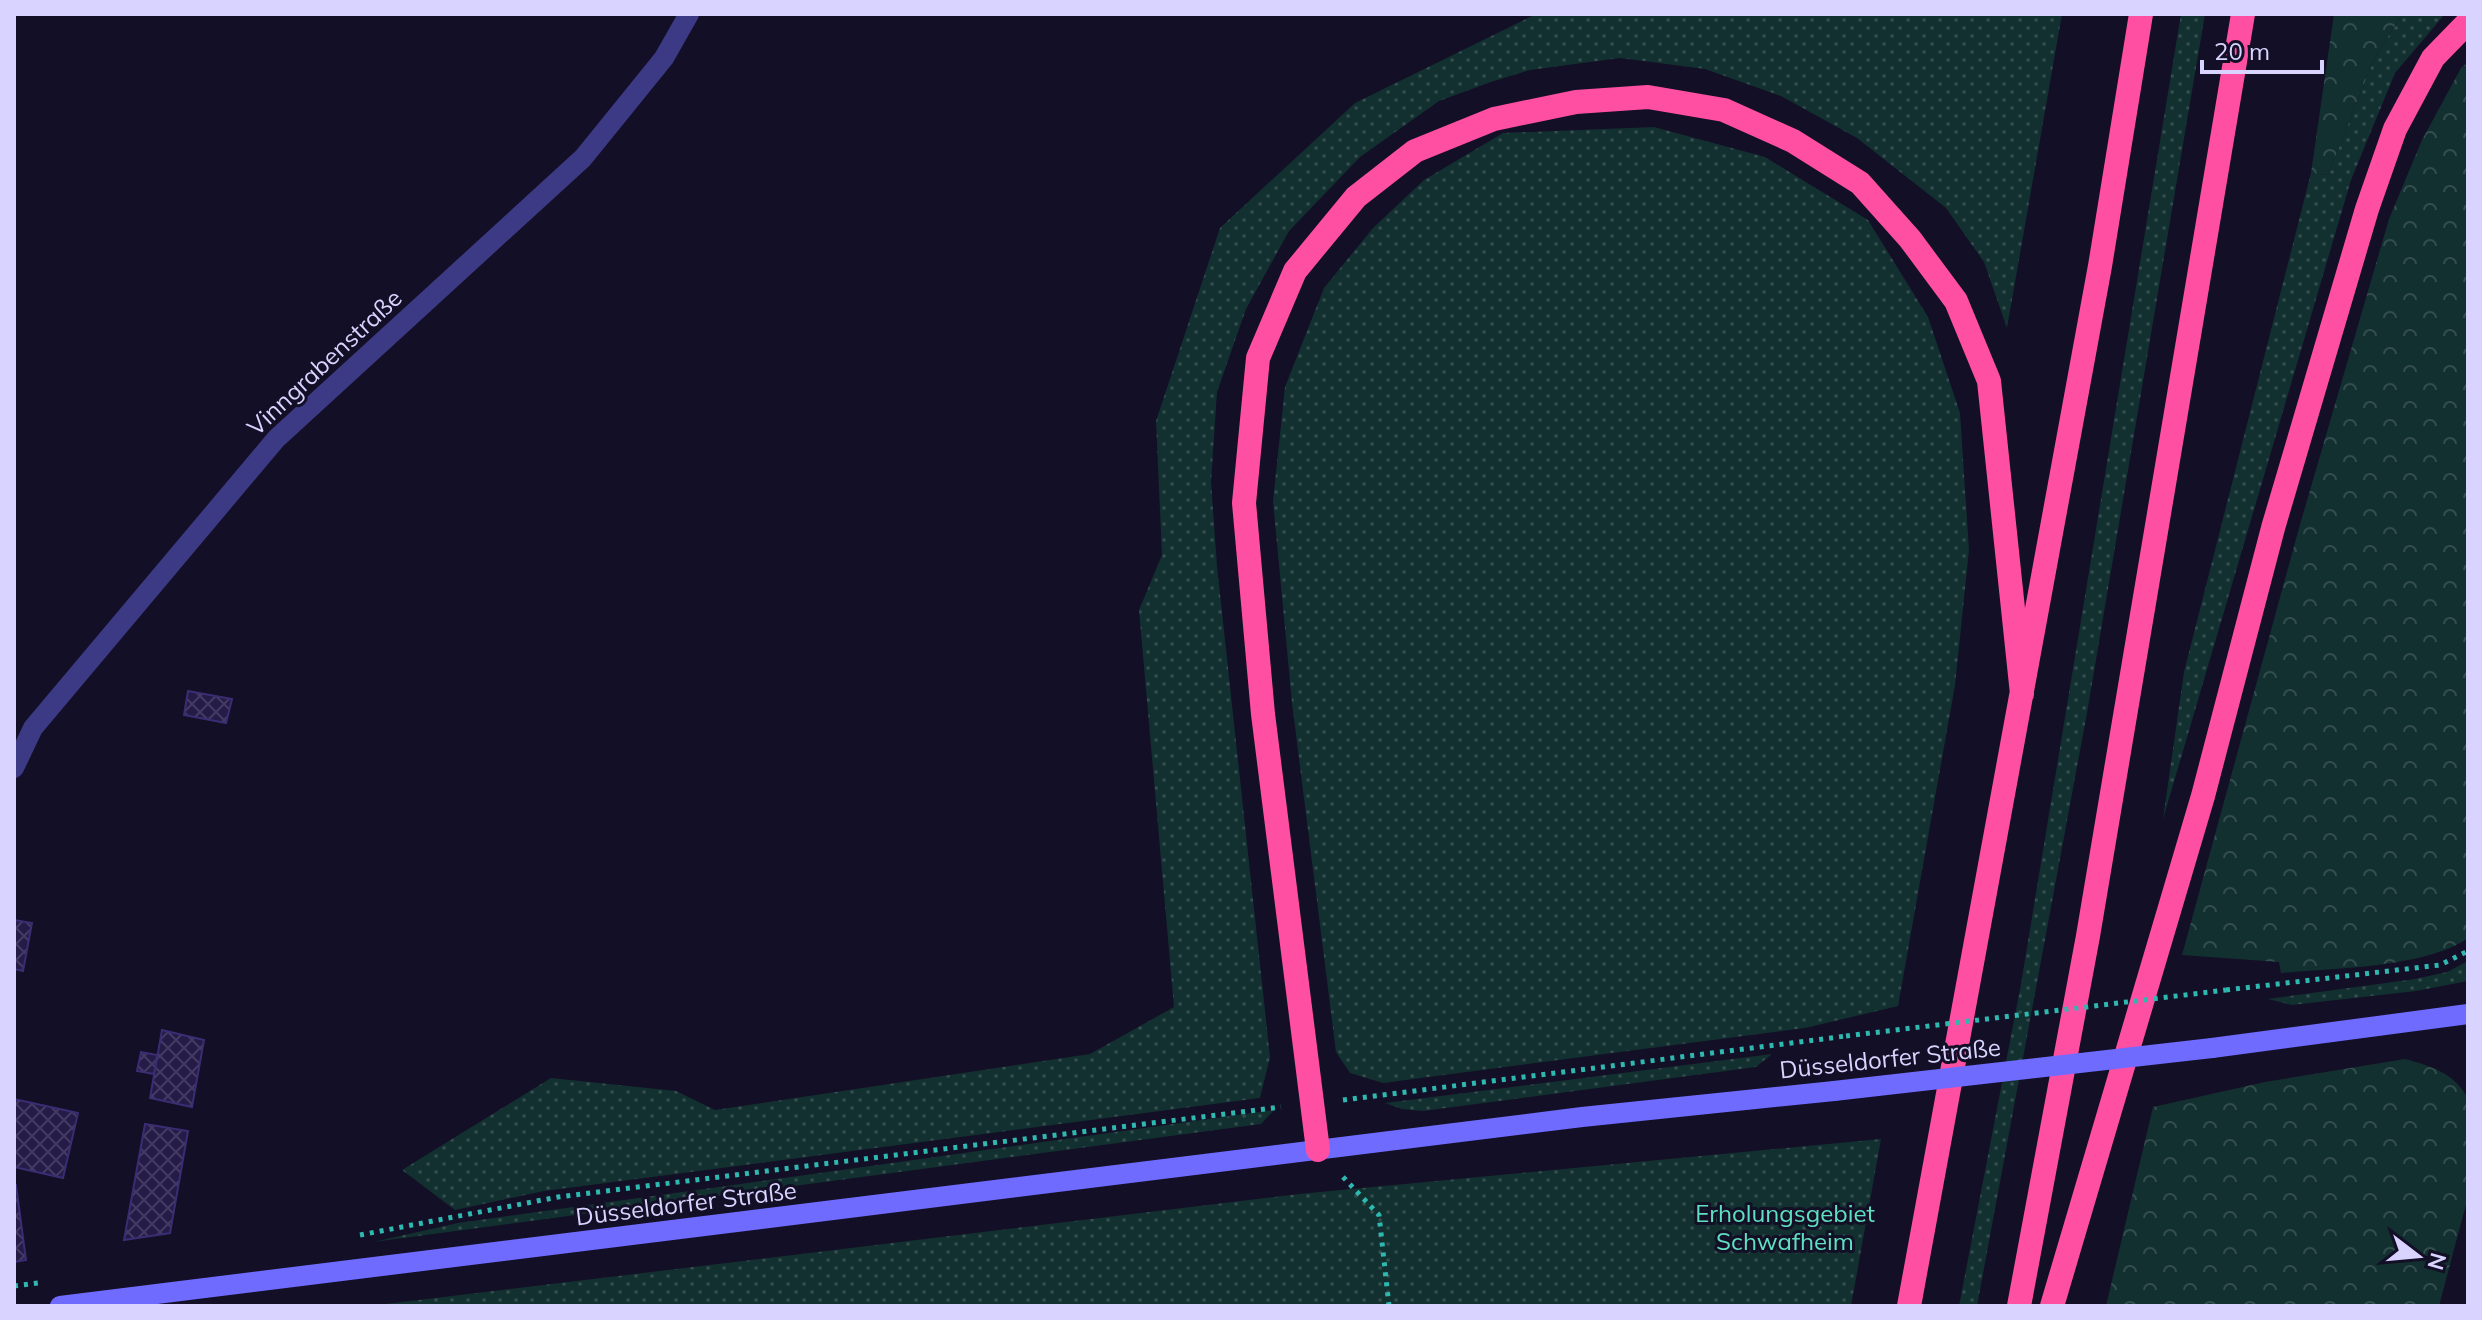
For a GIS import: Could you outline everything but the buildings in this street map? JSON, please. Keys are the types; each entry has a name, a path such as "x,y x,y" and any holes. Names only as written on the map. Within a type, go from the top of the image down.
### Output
{"highway":[{"path":"1909,1306 2100,266 2141,14"},
{"path":"2019,1306 2088,936 2243,14"},
{"path":"2052,1306 2203,796 2273,528 2367,209 2395,129 2426,69 2468,22"},
{"path":"1318,1150 1263,714 1244,503 1258,358 1295,271 1356,197 1415,151 1494,119 1576,102 1648,97 1724,110 1793,141 1860,183 1910,239 1956,301 1989,381 2022,694"}],"main road":[{"name":"Düsseldorfer Straße","path":"60,1306 1582,1117 2212,1048 2468,1014"}],"street":[{"name":"Vinngrabenstraße","path":"14,768 33,728 276,439 583,158 664,58 689,14"}],"path":[{"path":"351,1237 558,1197 2440,965 2468,951"},
{"path":"1318,1150 1379,1215 1389,1306"},
{"path":"14,1286 39,1283"}],"green space":[{"path":"1536,14 2062,14 2007,328 1984,262 1946,208 1857,138 1781,96 1705,69 1620,58 1530,70 1439,101 1360,157 1289,231 1246,309 1217,392 1211,482 1217,566 1270,1057 1260,1098 544,1191 455,1210 402,1170 551,1078 676,1091 715,1110 1090,1054 1174,1007 1139,610 1162,555 1156,421 1220,228 1355,103"},
{"path":"2181,14 2205,14 2087,713 1977,1306 1959,1306 2021,984"},
{"path":"2334,14 2402,14 2374,59 2328,175 2311,173"},
{"path":"2402,14 2445,14 2395,73 2351,180 2163,819 2184,672 2311,173 2328,175 2374,59"},
{"path":"2468,62 2468,938 2450,948 2404,961 2281,973 2279,962 2182,955 2299,528 2389,219 2422,140 2461,68"},
{"path":"1654,127 1765,157 1868,220 1928,317 1960,413 1969,550 1955,685 1898,1006 1805,1028 1383,1083 1350,1073 1336,1052 1292,703 1273,501 1285,387 1324,288 1373,228 1424,180 1503,133"},
{"path":"2468,961 2468,981 2416,991 2292,1005 2268,999 2415,979 2447,972"},
{"path":"1772,1054 1756,1067 1423,1111 1385,1103"},
{"path":"2405,1059 2449,1077 2468,1099 2468,1197 2439,1306 2106,1306 2153,1107 2265,1082"},
{"path":"1274,1110 1261,1124 373,1242 458,1223"},
{"name":"Erholungsgebiet Schwafheim","path":"1881,1139 1851,1306 369,1306 1299,1194"}]}
